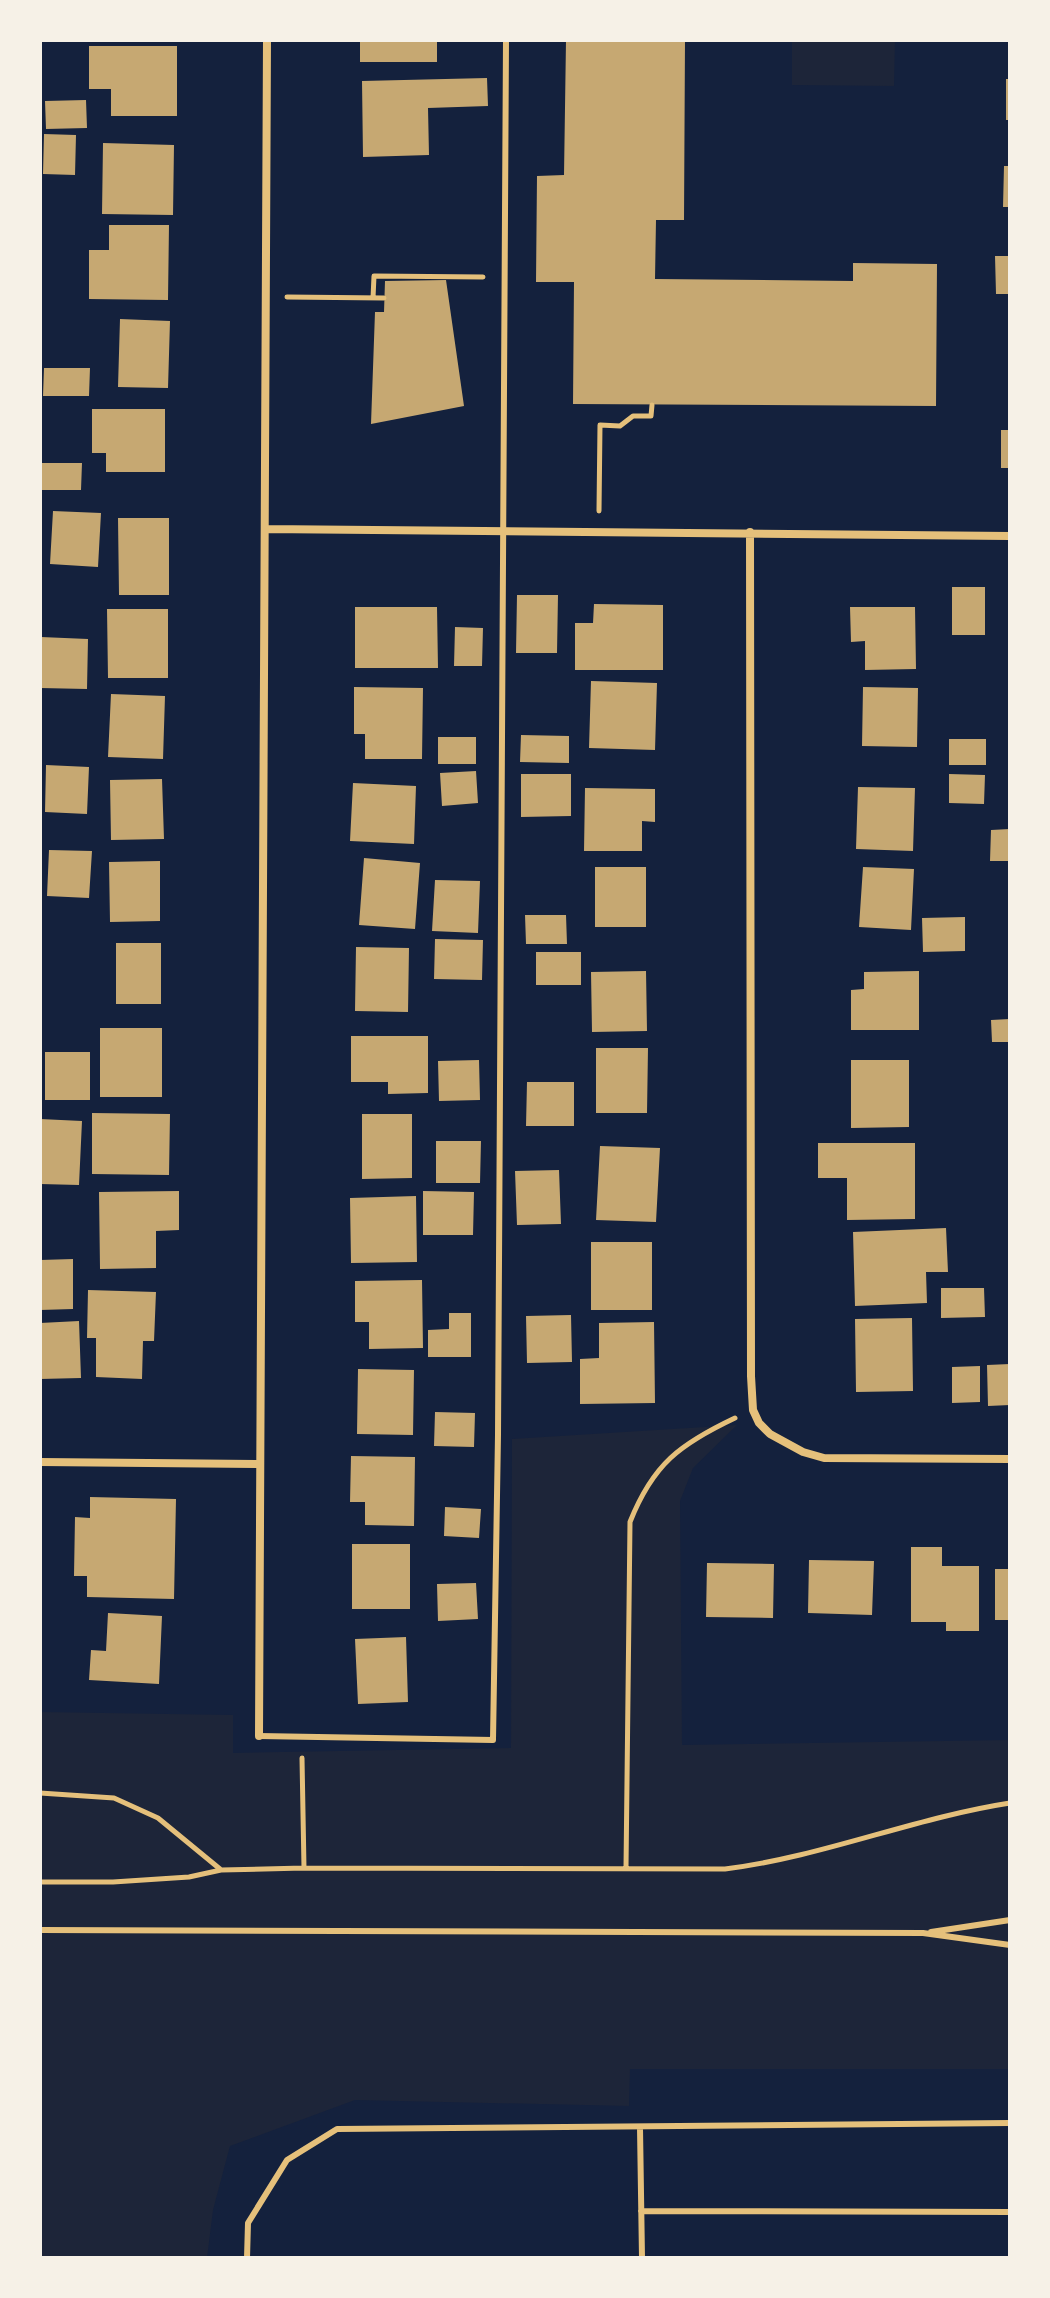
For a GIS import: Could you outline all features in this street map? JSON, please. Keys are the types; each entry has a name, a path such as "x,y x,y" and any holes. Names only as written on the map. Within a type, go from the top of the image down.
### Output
{"street":[{"path":"259,1736 267,40"},
{"path":"265,529 1010,536"},
{"path":"750,532 753,1410 759,1423 786,1445 824,1458 1010,1459"},
{"path":"40,1462 260,1464"}],"lane":[{"path":"259,1736 493,1740 498,1419 506,40"},
{"path":"923,1933 1010,1920"},
{"path":"40,1930 923,1933 1010,1945"},
{"path":"247,2258 248,2223 287,2160 337,2129 1010,2123"},
{"path":"640,2128 642,2258"},
{"path":"641,2211 1010,2212"}],"path":[{"path":"373,298 374,276 504,277"},
{"path":"266,297 384,298"},
{"path":"599,532 600,425 620,426 633,416 651,416 652,405"},
{"path":"626,1868 630,1522 647,1484 662,1464 699,1436 753,1410"},
{"path":"302,1737 304,1868"},
{"path":"40,1793 114,1798 158,1818 221,1870"},
{"path":"40,1882 113,1882 174,1878 221,1870 304,1868 725,1869 750,1866 1010,1803"}],"shaded area":[{"path":"792,40 895,40 894,86 792,85"},
{"path":"737,1425 693,1468 680,1501 682,1745 1010,1740 1010,2069 630,2069 629,2106 355,2100 230,2146 213,2210 207,2258 40,2258 40,1712 233,1715 233,1753 511,1748 512,1439"}],"building":[{"path":"360,40 437,40 437,62 360,62"},
{"path":"566,40 685,40 684,220 656,220 655,279 853,281 853,263 937,264 936,406 573,404 574,282 536,282 537,176 564,175"},
{"path":"89,46 177,46 177,116 111,116 111,89 89,89"},
{"path":"487,78 488,106 428,108 429,155 363,157 362,81"},
{"path":"1006,79 1010,79 1010,120 1006,120"},
{"path":"86,100 87,128 46,129 45,101"},
{"path":"44,134 76,135 75,175 43,174"},
{"path":"103,143 174,145 173,215 102,214"},
{"path":"1004,166 1010,166 1010,207 1003,207"},
{"path":"109,225 169,225 168,300 89,299 89,250 109,250"},
{"path":"995,256 1010,256 1010,294 996,294"},
{"path":"446,280 464,406 371,424 375,312 384,312 385,281"},
{"path":"120,319 170,321 168,388 118,387"},
{"path":"44,368 90,368 89,396 43,396"},
{"path":"92,409 165,409 165,472 106,472 106,453 92,453"},
{"path":"1001,430 1010,430 1010,468 1001,468"},
{"path":"40,463 82,463 81,490 40,490"},
{"path":"53,511 101,513 98,567 50,564"},
{"path":"118,518 169,518 169,595 119,595"},
{"path":"952,587 985,587 985,635 952,635"},
{"path":"517,595 558,595 557,653 516,653"},
{"path":"594,604 663,605 663,670 575,670 575,623 593,623"},
{"path":"355,607 437,607 438,668 355,668"},
{"path":"850,607 915,607 916,669 865,670 865,641 851,642"},
{"path":"107,609 168,609 168,678 108,678"},
{"path":"455,627 483,628 482,666 454,666"},
{"path":"41,637 88,639 87,689 40,688"},
{"path":"591,681 657,683 655,750 589,748"},
{"path":"354,687 423,688 422,759 365,759 365,734 354,734"},
{"path":"863,687 918,688 917,747 862,746"},
{"path":"111,694 165,696 163,759 108,757"},
{"path":"521,735 569,736 569,763 520,762"},
{"path":"438,737 476,737 476,764 438,764"},
{"path":"949,739 986,739 986,765 949,765"},
{"path":"46,765 89,767 87,814 45,812"},
{"path":"476,771 478,803 442,806 440,773"},
{"path":"521,774 571,774 571,816 521,817"},
{"path":"949,774 985,775 984,804 949,803"},
{"path":"162,779 164,839 111,840 110,780"},
{"path":"353,783 416,786 414,844 350,841"},
{"path":"858,787 915,788 913,851 856,849"},
{"path":"585,788 655,789 655,822 642,821 642,851 584,851"},
{"path":"1010,829 1010,861 990,861 991,830"},
{"path":"49,850 92,851 89,898 47,896"},
{"path":"364,858 420,863 415,929 359,925"},
{"path":"160,861 160,921 110,922 109,862"},
{"path":"595,867 646,867 646,927 595,927"},
{"path":"863,867 914,869 911,930 859,927"},
{"path":"435,880 480,881 478,933 432,931"},
{"path":"525,915 566,915 567,944 526,944"},
{"path":"965,917 965,951 923,952 922,918"},
{"path":"435,939 483,940 482,980 434,979"},
{"path":"116,943 161,943 161,1004 116,1004"},
{"path":"356,947 409,948 408,1012 355,1011"},
{"path":"536,952 581,952 581,985 536,985"},
{"path":"646,971 647,1031 592,1032 591,972"},
{"path":"919,971 919,1030 851,1030 851,990 864,989 864,972"},
{"path":"1010,1019 1010,1042 992,1042 991,1020"},
{"path":"100,1028 162,1028 162,1097 100,1097"},
{"path":"351,1036 428,1036 428,1093 388,1094 388,1082 351,1082"},
{"path":"596,1048 648,1048 647,1113 596,1113"},
{"path":"45,1052 90,1052 90,1100 45,1100"},
{"path":"479,1060 480,1100 439,1101 438,1061"},
{"path":"851,1060 909,1060 909,1127 851,1128"},
{"path":"527,1082 574,1082 574,1126 526,1126"},
{"path":"92,1113 170,1114 169,1175 92,1174"},
{"path":"362,1114 412,1114 412,1178 362,1179"},
{"path":"40,1119 82,1121 79,1185 40,1184"},
{"path":"436,1141 481,1141 480,1183 436,1183"},
{"path":"818,1143 915,1143 915,1219 847,1220 847,1178 818,1178"},
{"path":"600,1146 660,1148 656,1222 596,1220"},
{"path":"559,1170 561,1224 517,1225 515,1171"},
{"path":"179,1191 179,1230 156,1231 156,1268 100,1269 99,1192"},
{"path":"423,1191 474,1192 473,1235 423,1235"},
{"path":"416,1196 417,1262 351,1263 350,1198"},
{"path":"946,1228 948,1272 926,1272 927,1303 855,1306 853,1232"},
{"path":"591,1242 652,1242 652,1310 591,1310"},
{"path":"73,1259 73,1309 40,1310 40,1260"},
{"path":"422,1280 423,1348 369,1349 369,1322 355,1322 355,1281"},
{"path":"941,1288 984,1288 985,1317 941,1318"},
{"path":"88,1290 156,1292 154,1341 143,1341 142,1379 96,1377 96,1338 87,1338"},
{"path":"449,1313 471,1313 471,1357 428,1357 428,1330 449,1329"},
{"path":"571,1315 572,1362 527,1363 526,1316"},
{"path":"912,1318 913,1391 856,1392 855,1319"},
{"path":"79,1321 81,1378 40,1379 40,1323"},
{"path":"654,1322 655,1403 580,1404 580,1359 599,1358 599,1323"},
{"path":"1010,1364 1010,1405 988,1406 987,1365"},
{"path":"980,1366 980,1402 952,1403 952,1367"},
{"path":"358,1369 414,1370 413,1435 357,1434"},
{"path":"435,1412 475,1413 474,1447 434,1446"},
{"path":"351,1456 415,1457 414,1526 365,1525 365,1502 350,1502"},
{"path":"90,1497 176,1499 174,1599 87,1597 87,1576 74,1576 75,1517 90,1518"},
{"path":"445,1507 481,1509 479,1538 444,1536"},
{"path":"352,1544 410,1544 410,1609 352,1609"},
{"path":"911,1547 942,1547 942,1566 979,1566 979,1631 946,1631 946,1622 911,1622"},
{"path":"809,1560 874,1561 872,1615 808,1613"},
{"path":"707,1563 774,1564 773,1618 706,1617"},
{"path":"995,1569 1010,1569 1010,1620 995,1620"},
{"path":"476,1583 478,1619 438,1621 437,1584"},
{"path":"108,1613 162,1616 159,1684 89,1680 91,1650 106,1651"},
{"path":"406,1637 408,1702 358,1704 355,1639"}]}
